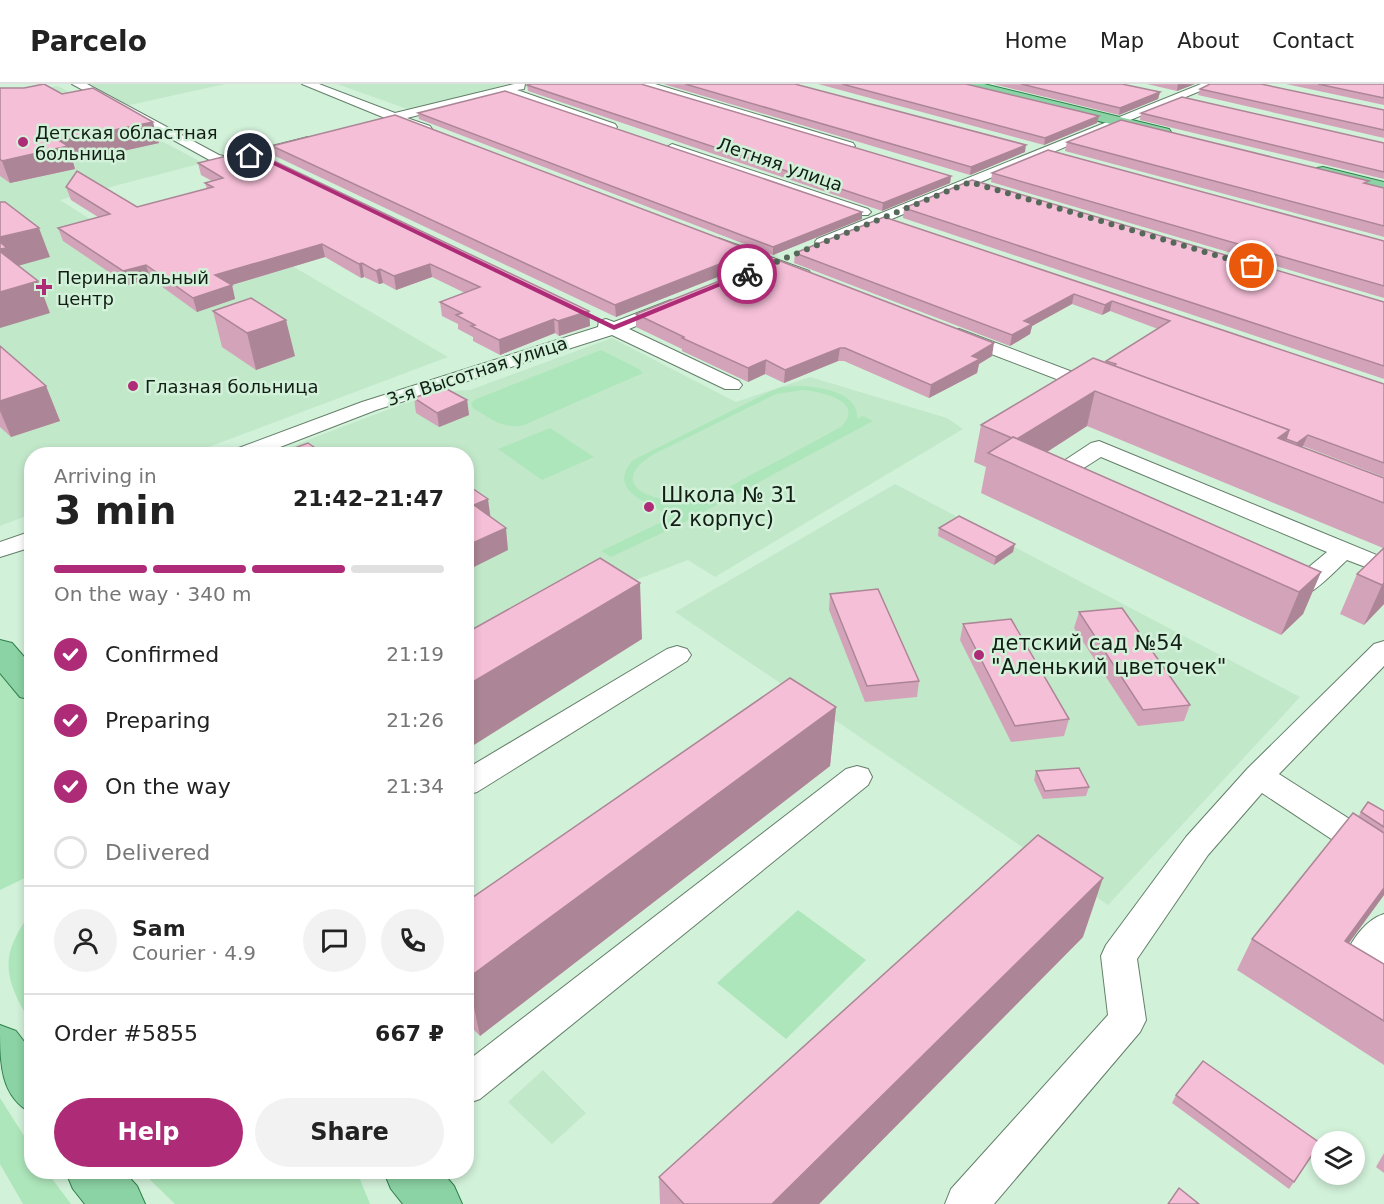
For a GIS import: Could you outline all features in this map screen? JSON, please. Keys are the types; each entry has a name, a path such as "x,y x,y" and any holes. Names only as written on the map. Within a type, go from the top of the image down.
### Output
{"main road":[{"path":"966,84 1180,137"},
{"path":"1309,169 1384,187"},
{"path":"0,651 24,680"},
{"path":"0,1046 24,1080"},
{"path":"97,1179 119,1204"},
{"path":"416,1179 436,1204"}],"street":[{"path":"78,84 215,159 228,161 321,138"},
{"path":"308,84 439,135"},
{"path":"375,123 530,84"},
{"path":"642,84 862,150"},
{"path":"813,246 1211,84"},
{"path":"504,90 621,130"},
{"path":"1159,93 1204,103"},
{"name":"Летняя улица","path":"652,141 909,226"},
{"path":"1021,146 1064,157"},
{"path":"257,155 279,165"},
{"path":"949,176 992,189"},
{"path":"705,238 763,267 823,283"},
{"path":"763,267 792,255"},
{"name":"3-я Высотная улица","path":"261,447 369,406 614,328 689,297"},
{"path":"587,316 732,385"},
{"path":"948,331 1115,394"},
{"path":"1083,494 1052,479 1099,448 1384,567"},
{"path":"0,550 24,540"},
{"path":"1275,581 1296,591 1344,550"},
{"path":"966,1204 1127,1020 1119,956 1197,846 1259,776 1384,650"},
{"path":"474,779 677,655"},
{"path":"1259,776 1384,856"},
{"path":"474,1080 857,777"},
{"path":"1384,928 1362,957 1384,970"}],"shaded area":[{"path":"86,84 225,84 130,105 122,104"},
{"path":"337,84 507,84 410,110"},
{"path":"58,86 203,163 60,200 101,226 186,204 448,357 209,447 24,447 24,517 0,526 0,97"},
{"name":"Школа № 31 (2 корпус)","path":"612,338 736,402 810,377 947,418 963,429 715,577 688,560 599,594 474,667 474,447 289,447 434,392 470,390"},
{"path":"601,350 643,373 524,425 503,424 473,408 471,403 476,399"},
{"path":"803,386 838,393 852,403 857,419 863,416 873,421 681,524 611,557 601,551 672,517 643,501 627,488 624,480 626,471 633,460 782,387","holes":["811,391 830,396 845,404 848,411 847,418 841,427 709,496 688,500 657,498 644,493 635,486 633,477 638,466 654,454 776,394"]},
{"path":"550,428 594,457 542,480 498,449"},
{"name":"детский сад №54 \"Аленький цветочек\"","path":"895,484 1300,697 1108,905 675,612"},
{"path":"0,668 24,696 24,878 0,890"},
{"path":"798,910 866,960 786,1039 717,983"},
{"path":"24,924 24,1011 14,992 8,966 14,941"},
{"path":"543,1070 586,1113 552,1144 508,1102"},
{"path":"0,1098 24,1136 24,1179 52,1179 71,1204 23,1204 0,1164"},
{"path":"149,1179 360,1179 370,1204 175,1204"}],"building":[{"path":"44,84 62,94 93,88 153,122 60,141 68,146 2,161 0,159 0,88 24,88"},
{"path":"641,84 951,176 883,203 527,85"},
{"path":"685,84 795,84 1026,145 971,167"},
{"path":"842,84 966,84 1099,116 1045,138"},
{"path":"1021,84 1122,84 1160,92 1120,108"},
{"path":"1210,84 1261,84 1384,110 1384,130 1200,89"},
{"path":"1318,84 1384,84 1384,98"},
{"path":"505,91 862,212 773,247 418,113"},
{"path":"1182,97 1384,143 1384,172 1141,113"},
{"path":"395,115 753,251 615,305 272,146"},
{"path":"1121,120 1369,181 1364,183 1384,188 1384,226 1067,142"},
{"path":"251,150 589,311 558,321 554,319 499,340 471,326 475,325 456,315 462,313 440,302 480,287 430,264 394,276 380,269 376,271 362,263 359,264 322,244 215,275 232,285 193,298 146,265 123,271 58,228 110,214 66,187 77,171 137,207 213,187 205,183 223,178 198,163"},
{"path":"1048,150 1384,241 1384,286 992,173"},
{"path":"972,180 1384,302 1384,366 904,208"},
{"path":"0,202 5,202 39,228 0,237"},
{"path":"884,217 1384,384 1384,463 1308,435 1297,443 1286,439 1289,430 1114,366 1116,364 1106,361 1170,321 1112,301 1105,305 1074,294 1024,321 1032,324 1012,335 795,253"},
{"path":"0,242 7,248 0,249"},
{"path":"0,251 2,253 38,281 0,292"},
{"path":"775,259 994,343 972,356 980,359 931,385 845,348 785,370 766,360 748,368 636,314"},
{"path":"251,298 286,320 247,333 213,311"},
{"path":"0,346 46,386 0,401"},
{"path":"1093,358 1289,430 1278,438 1384,478 1384,503 1095,391 1017,439 981,425"},
{"path":"443,387 467,400 437,413 414,398"},
{"path":"1013,437 1321,572 1299,592 988,453"},
{"path":"308,443 314,447 297,447"},
{"path":"474,489 488,499 474,505"},
{"path":"474,505 506,528 474,542"},
{"path":"959,516 1015,544 996,557 939,528"},
{"path":"1384,548 1384,583 1382,585 1357,574"},
{"path":"600,558 640,583 474,681 474,629"},
{"path":"878,589 919,681 867,686 830,594"},
{"path":"1122,608 1190,705 1143,710 1079,612"},
{"path":"1011,619 1069,719 1015,726 963,624"},
{"path":"790,678 836,707 474,974 474,896"},
{"path":"1079,768 1089,787 1045,791 1036,771"},
{"path":"1368,802 1384,811 1384,827 1361,812"},
{"path":"1353,813 1384,833 1384,888 1345,941 1384,964 1384,1021 1252,939"},
{"path":"1038,835 1103,878 772,1204 684,1204 659,1177"},
{"path":"1203,1061 1311,1137 1311,1156 1294,1182 1176,1095"},
{"path":"1179,1188 1199,1204 1168,1204"}],"way so far":[{"path":"747,274 970,182 1252,266"}],"place":[{"name":"Детская областная больница","path":"23,142"},
{"name":"Перинатальный центр","path":"44,287"},
{"name":"Глазная больница","path":"133,386"},
{"name":"Школа № 31 (2 корпус)","path":"649,507"},
{"name":"детский сад №54 \"Аленький цветочек\"","path":"979,655"}],"route":[{"path":"250,156 257,155 614,328 747,274"}]}
